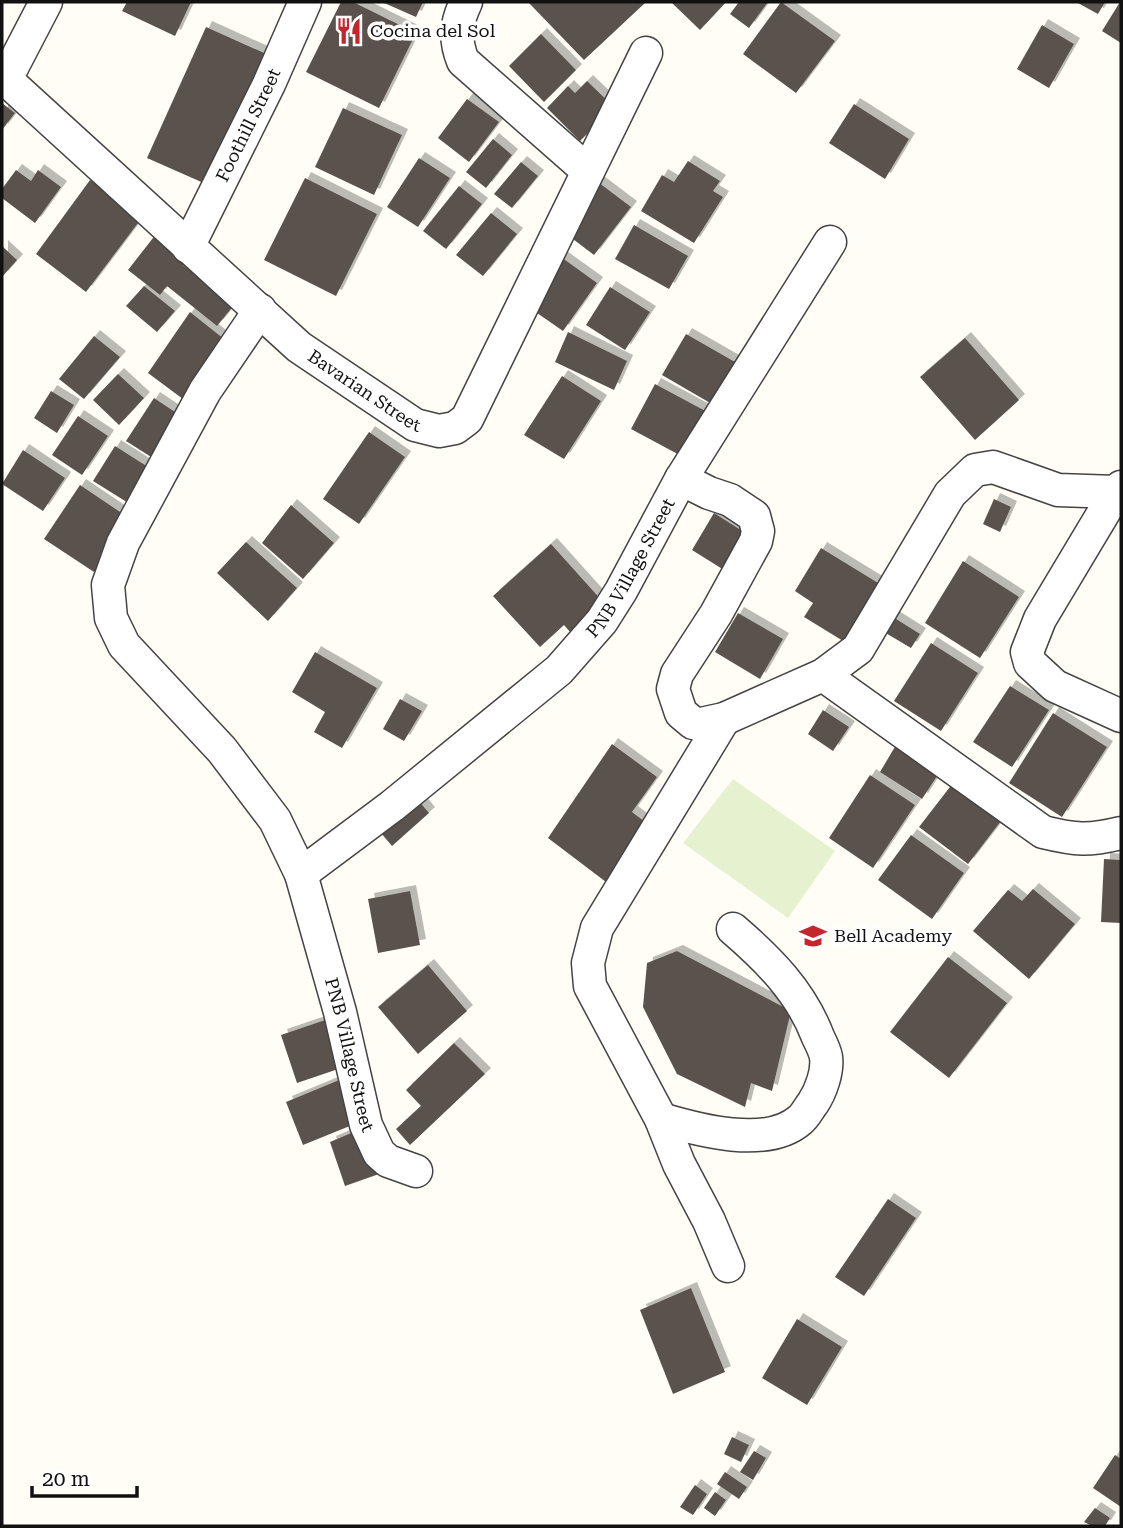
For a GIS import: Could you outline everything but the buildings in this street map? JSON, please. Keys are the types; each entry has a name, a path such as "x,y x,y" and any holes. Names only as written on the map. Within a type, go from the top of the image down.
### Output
{"street":[{"path":"4,77 46,2"},
{"name":"Foothill Street","path":"188,247 269,84 305,2"},
{"path":"466,2 456,34 463,61 588,171"},
{"name":"Bavarian Street","path":"4,77 299,346 415,425 439,431 455,428 467,419 646,53"},
{"path":"681,479 830,243"},
{"name":"PNB Village Street","path":"260,310 205,391 123,543 108,585 111,618 124,645 222,750 275,820 301,874 340,1012 370,1135 379,1153 388,1161 416,1171"},
{"path":"728,1266 709,1221 679,1164 661,1119 590,986 588,962 597,929 724,719 823,674 858,649 950,494 975,470 993,467 1058,490 1118,490"},
{"name":"PNB Village Street","path":"301,874 391,806 559,670 602,621 681,479 738,505 754,516 758,531 756,541 740,572 677,674 673,689 681,713 693,723 724,719"},
{"path":"1118,490 1040,619 1027,652 1030,663 1055,685 1121,716"},
{"path":"823,674 1043,832 1090,840 1121,833"},
{"path":"661,1119 695,1129 722,1133 776,1133 800,1120 820,1088 826,1057 816,1030 794,990 762,954 733,929"}],"green space":[{"path":"733,779 835,851 788,918 683,843"}],"place":[{"name":"Cocina del Sol","path":"349,31"},
{"name":"Bell Academy","path":"813,936"}]}
